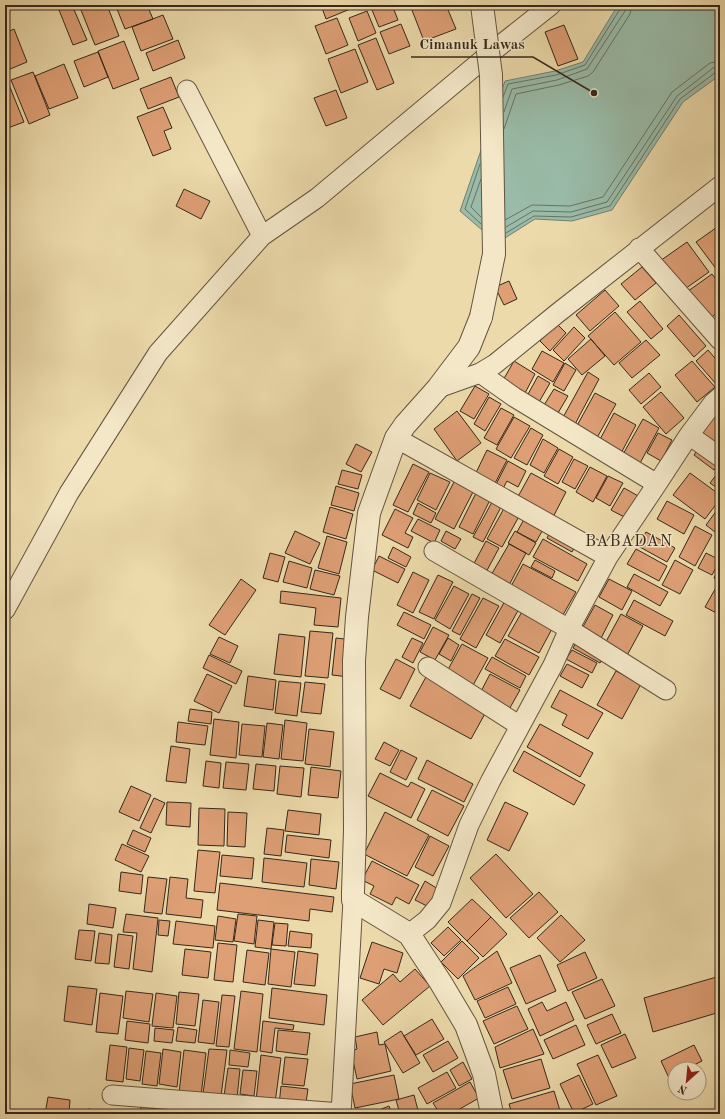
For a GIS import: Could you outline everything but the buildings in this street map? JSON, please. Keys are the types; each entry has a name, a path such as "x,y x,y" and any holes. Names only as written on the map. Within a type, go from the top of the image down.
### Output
{"street":[{"path":"112,1095 341,1113 353,900 355,727 354,661 357,617 369,513 396,438 405,425 438,388 469,346 481,317 494,254 491,75 482,5"},
{"path":"5,608 69,493 158,353 262,236 322,194 493,51 551,5"},
{"path":"187,90 262,236"},
{"path":"438,388 480,373 495,364 639,248 720,186"},
{"path":"639,248 720,340"},
{"path":"480,373 514,397 658,484"},
{"path":"408,934 427,920 441,903 469,825 490,780 553,665 569,629 608,557 658,484 689,435 720,396"},
{"path":"689,435 720,457"},
{"path":"396,438 608,557"},
{"path":"434,551 569,629 666,690"},
{"path":"428,668 520,726"},
{"path":"353,900 408,934 441,983 466,1024 484,1074 492,1114"}],"water":[{"path":"618,5 720,5 720,75 683,102 612,210 572,221 535,219 497,243 460,211 505,81 555,71 583,62"}],"place":[{"name":"Cimanuk Lawas","path":"594,93"}],"district":[{"name":"BABADAN","path":"629,540"}]}
